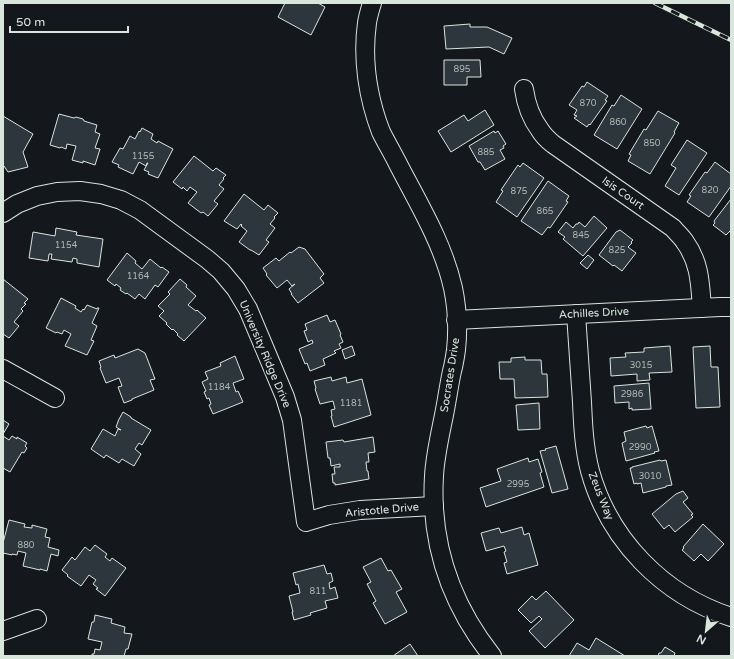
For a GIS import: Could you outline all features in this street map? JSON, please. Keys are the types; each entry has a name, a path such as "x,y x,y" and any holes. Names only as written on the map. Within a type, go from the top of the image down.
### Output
{"street":[{"name":"Socrates Drive","path":"372,3 367,24 365,51 367,79 372,106 382,132 434,234 446,262 453,289 456,320 456,350 434,476 434,506 438,540 448,578 457,600 472,628 492,656"},
{"name":"Isis Court","path":"524,89 531,115 540,131 553,144 673,228 685,241 694,258 699,275 702,308"},
{"name":"University Ridge Drive","path":"3,213 17,204 37,196 57,192 80,190 101,194 121,200 140,210 221,271 236,289 248,309 285,397 292,420 306,522"},
{"name":"Achilles Drive","path":"456,320 731,307"},
{"name":"Zeus Way","path":"576,314 584,443 590,470 606,511 628,546 646,566 668,585 691,600 715,612 731,617"},
{"path":"3,369 55,398"},
{"name":"Aristotle Drive","path":"306,522 329,515 360,510 434,506"},
{"path":"3,631 37,619"}],"building":[{"path":"285,3 318,3 325,7 311,35 278,17"},
{"path":"470,24 470,27 487,27 512,38 504,54 489,47 446,49 444,26"},
{"path":"444,60 480,60 481,77 467,77 467,85 444,85"},
{"path":"587,82 608,96 605,100 607,101 587,127 574,118 577,116 574,115 577,110 569,105 582,86 584,87"},
{"path":"621,95 642,109 617,149 594,135 612,105 614,106"},
{"path":"485,110 494,125 451,152 438,131 464,115 468,121"},
{"path":"658,111 679,123 674,132 675,133 650,174 628,161 631,155 629,154 644,129 646,130"},
{"path":"59,114 83,119 84,121 97,125 95,132 100,134 95,148 100,149 95,165 83,161 83,163 72,160 76,146 67,144 66,149 50,145"},
{"path":"3,116 33,134 23,152 28,167 8,172 4,166 3,167"},
{"path":"142,128 153,134 151,139 173,149 158,178 148,174 149,172 144,170 148,163 146,166 139,162 133,174 118,167 119,165 112,162 120,148 123,149 130,136 135,139"},
{"path":"494,131 495,133 498,131 506,144 503,146 504,148 500,150 505,159 485,170 480,162 478,162 469,146"},
{"path":"687,140 707,153 679,195 665,186 676,168 671,165"},
{"path":"194,156 213,171 216,168 226,175 219,185 224,189 214,201 218,204 208,216 203,212 201,213 188,203 197,192 190,187 187,191 183,187 182,189 173,182"},
{"path":"715,162 731,174 731,186 709,217 687,202 691,196 689,195 705,172 707,173"},
{"path":"523,163 544,178 517,217 496,202 503,191 501,190 518,165 520,167"},
{"path":"548,181 569,196 566,201 568,202 550,228 548,227 542,235 521,221"},
{"path":"244,194 264,210 268,205 278,213 270,224 275,228 266,240 269,242 259,255 239,242 247,231 241,226 241,224 237,229 224,221"},
{"path":"731,199 731,230 726,235 713,225 715,223 714,221"},
{"path":"594,216 607,228 583,256 563,239 565,237 558,232 566,222 573,228 579,222 585,227"},
{"path":"56,228 77,232 76,235 103,239 99,267 77,263 77,259 73,258 72,262 51,259 52,254 49,254 48,261 29,258 33,232 55,236"},
{"path":"620,230 633,240 628,247 636,253 622,271 599,255 616,232"},
{"path":"299,247 305,249 324,274 320,278 324,283 298,303 289,289 295,284 292,286 287,280 277,288 266,275 267,274 263,268 276,258 279,261"},
{"path":"127,253 142,269 150,259 161,268 162,267 169,272 158,287 155,285 145,299 139,294 135,299 120,290 121,288 116,284 115,286 107,280"},
{"path":"588,255 594,260 587,269 580,263"},
{"path":"3,279 28,299 24,303 26,304 21,309 23,311 14,322 19,326 9,338 3,334"},
{"path":"180,279 196,296 188,305 196,311 197,310 206,318 184,341 159,316 164,311 158,306 170,294 168,292"},
{"path":"61,298 76,306 75,308 81,312 87,305 97,309 99,308 92,323 97,326 91,340 94,341 87,355 65,346 71,334 64,330 62,334 56,333 46,328"},
{"path":"327,315 330,322 335,320 343,342 339,344 341,348 334,351 336,353 323,359 325,365 310,371 307,363 305,364 299,349 313,343 312,340 308,342 304,331 307,330 305,324"},
{"path":"352,346 355,355 345,359 342,350"},
{"path":"670,346 672,372 649,373 650,380 637,381 637,374 611,376 610,358 626,357 625,353 644,352 644,348"},
{"path":"710,346 711,367 718,367 720,407 696,408 693,347"},
{"path":"138,349 145,353 155,379 150,380 154,390 124,403 118,387 122,386 119,378 106,383 99,361 114,355 115,358"},
{"path":"235,356 244,379 233,383 236,392 238,391 243,402 213,414 209,405 211,404 209,398 207,399 204,392 206,391 202,382 208,379 205,372 221,366 220,363"},
{"path":"525,357 525,360 541,360 542,374 547,374 548,397 515,398 514,379 500,379 499,362 511,362 511,358"},
{"path":"331,377 332,381 346,377 347,383 362,379 371,415 334,427 331,416 331,410 335,409 333,401 320,404 314,381"},
{"path":"649,383 651,409 632,410 632,408 629,409 629,402 615,403 614,386"},
{"path":"539,403 540,429 518,430 516,405"},
{"path":"123,412 151,430 142,445 139,443 135,449 141,454 134,466 122,459 119,463 106,455 104,458 91,449 103,429 115,436 118,429 121,430 116,427"},
{"path":"3,420 9,424 3,434"},
{"path":"646,426 647,428 652,426 659,451 626,461 622,443 626,441 624,432"},
{"path":"3,436 9,440 12,436 17,439 17,437 27,443 25,446 27,448 24,453 22,452 10,472 3,468"},
{"path":"373,437 375,452 368,453 369,462 366,462 369,479 335,485 335,483 333,483 332,474 335,474 334,467 340,467 340,464 331,466 330,458 328,458 326,442 343,440 344,442"},
{"path":"556,446 568,489 552,493 540,451"},
{"path":"528,458 529,462 538,459 544,487 486,507 480,488 501,481 497,469"},
{"path":"660,460 666,460 672,485 643,493 641,483 634,484 630,468"},
{"path":"683,491 688,498 683,502 693,514 691,515 693,517 675,532 669,525 664,529 652,514 676,494"},
{"path":"9,520 25,524 24,527 32,528 32,525 47,529 45,537 50,538 48,547 59,550 58,556 51,554 47,571 23,566 26,553 18,551 17,555 12,555 3,553 3,543"},
{"path":"703,524 724,544 708,561 701,554 694,561 682,550"},
{"path":"522,527 524,535 529,533 538,565 507,574 504,563 507,562 504,546 486,551 481,533 499,528 501,533"},
{"path":"95,545 107,554 105,557 110,561 112,558 126,568 105,596 96,589 98,588 93,584 96,580 89,575 81,586 67,576 68,575 62,570 72,557 75,560 85,547 90,551"},
{"path":"381,558 388,571 391,570 402,589 396,592 407,612 385,624 373,603 376,601 367,584 371,582 363,567"},
{"path":"324,565 327,574 331,573 333,581 329,583 330,589 335,587 338,598 325,601 327,608 294,620 289,596 300,593 293,573"},
{"path":"546,591 574,620 545,648 529,631 542,619 539,616 531,623 518,610 532,596 536,600"},
{"path":"95,615 112,619 111,623 125,627 124,633 132,634 128,649 126,649 124,656 92,656 95,649 100,650 102,642 88,639"},
{"path":"596,638 625,656 569,656 577,643 589,650"},
{"path":"410,644 418,656 393,656"},
{"path":"665,647 675,653 674,656 658,656"}],"railway":[{"path":"655,3 731,40"}]}
